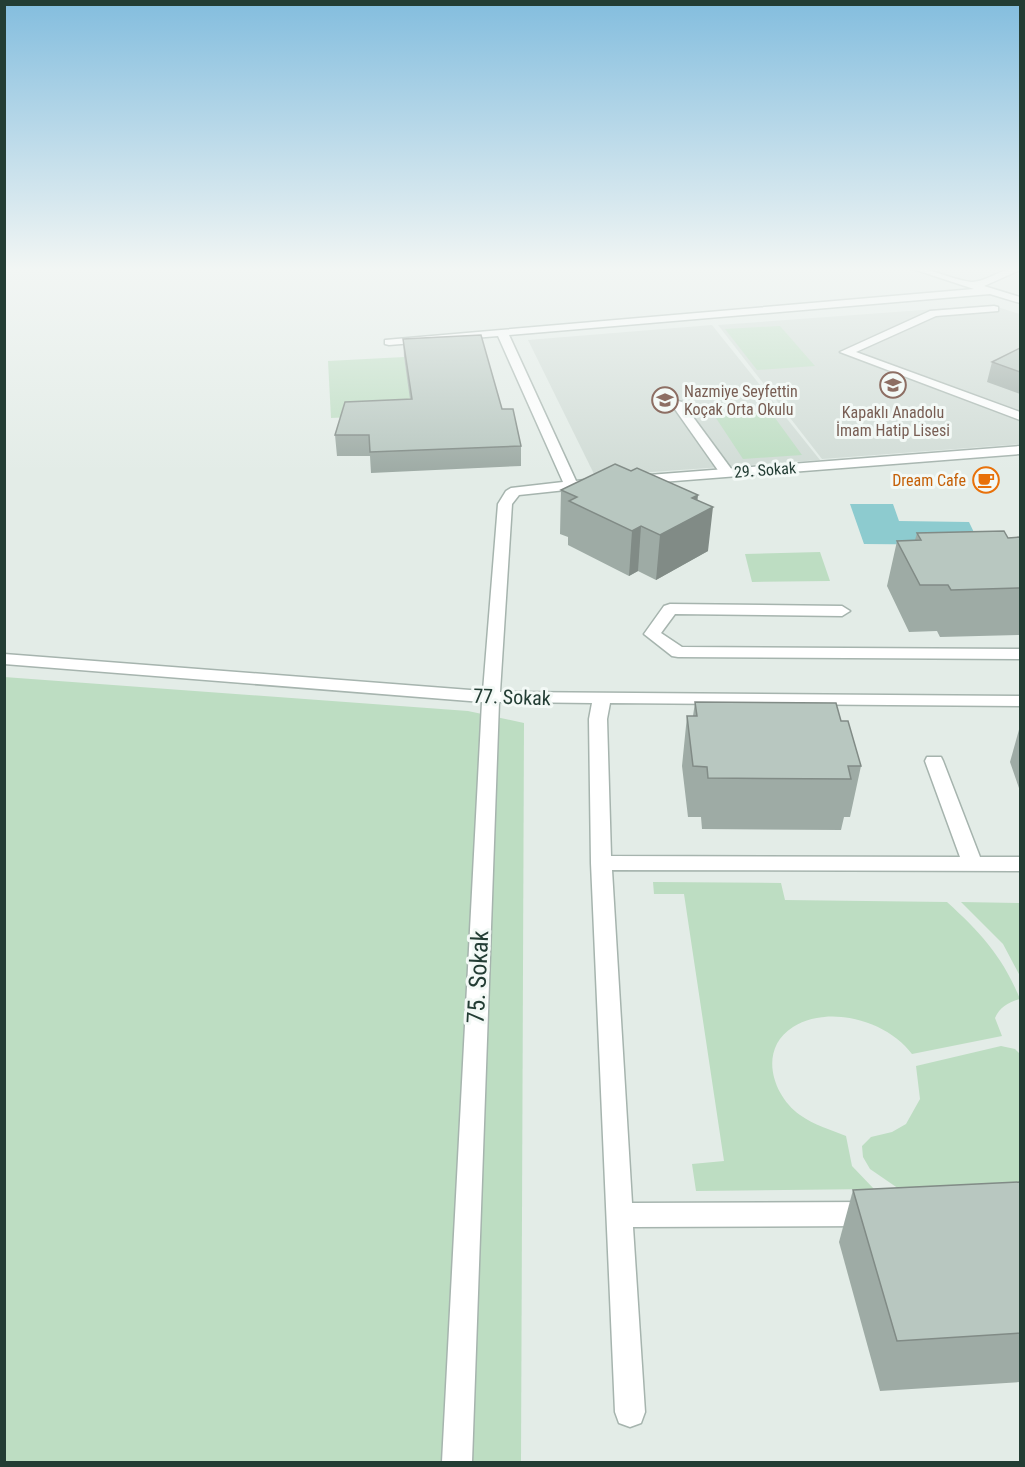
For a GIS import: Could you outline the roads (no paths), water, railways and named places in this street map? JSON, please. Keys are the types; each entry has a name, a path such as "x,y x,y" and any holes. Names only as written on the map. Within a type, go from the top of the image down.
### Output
{"street":[{"path":"389,342 471,335"},
{"path":"503,335 571,485 604,482"},
{"path":"883,335 846,352 1020,416"},
{"path":"678,405 727,473"},
{"name":"29. Sokak","path":"627,481 1020,450"},
{"name":"75. Sokak","path":"457,1462 491,697 505,504 511,494 526,489 571,485"},
{"path":"843,611 670,609 652,634 678,652 1020,654"},
{"name":"77. Sokak","path":"4,659 491,697 1020,701"},
{"path":"603,699 598,719 601,863 630,1412"},
{"path":"934,761 974,865"},
{"path":"601,863 1020,864"},
{"path":"620,1215 891,1214"}],"water":[{"path":"850,504 893,504 899,521 969,522 980,545 864,544"}],"place":[{"name":"Kapaklı Anadolu İmam Hatip Lisesi","path":"893,385"},
{"name":"Nazmiye Seyfettin Koçak Orta Okulu","path":"665,400"},
{"name":"Dream Cafe","path":"986,480"}]}
